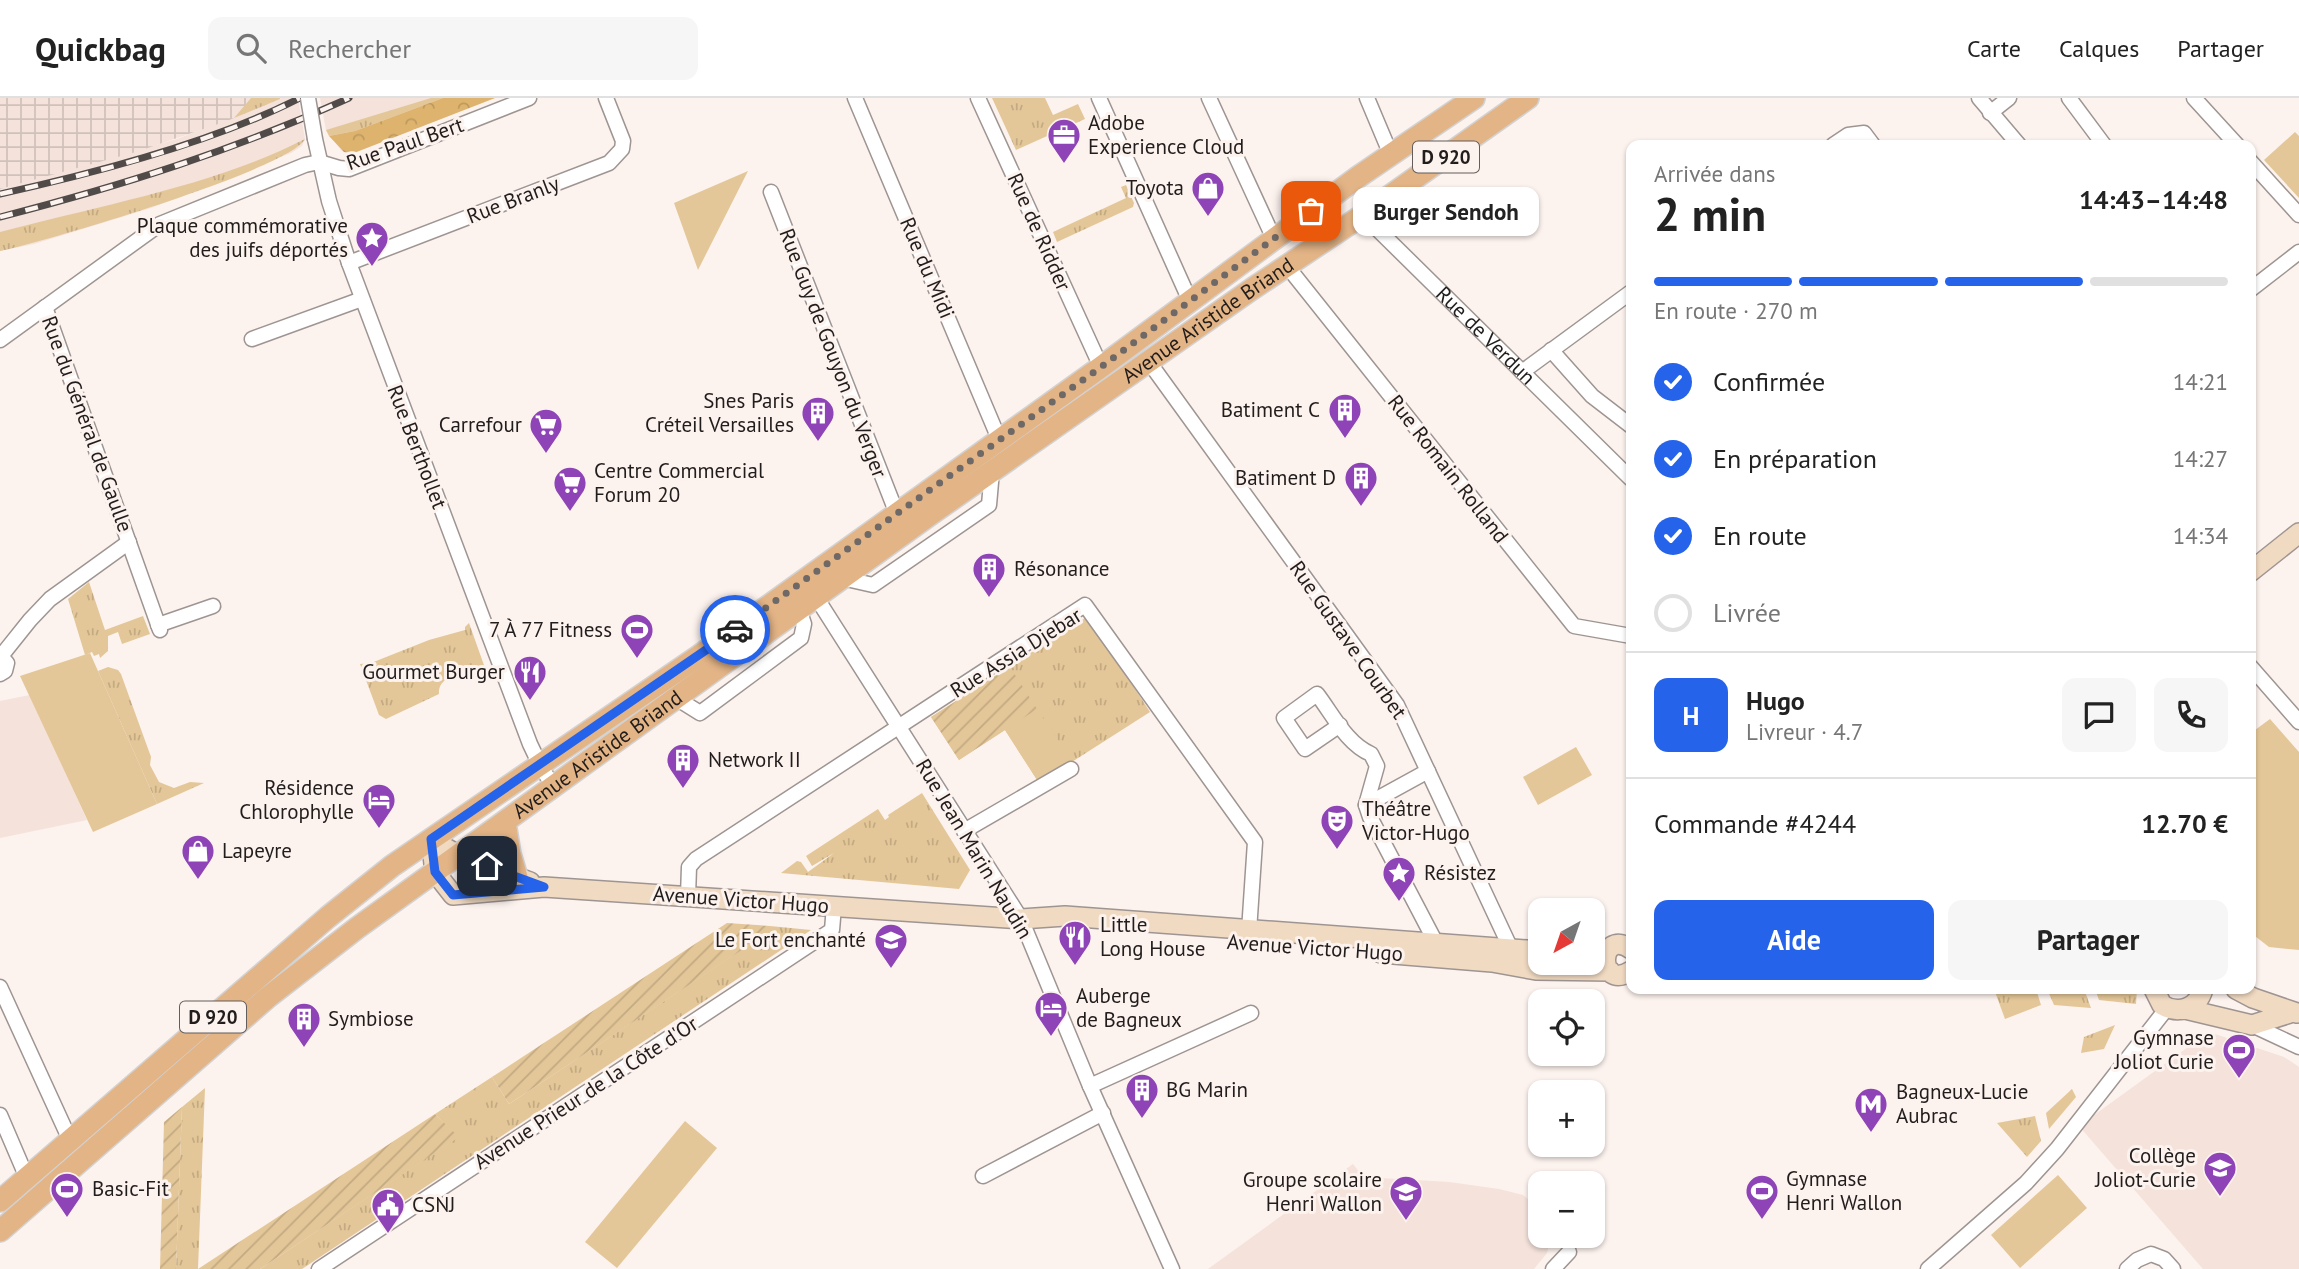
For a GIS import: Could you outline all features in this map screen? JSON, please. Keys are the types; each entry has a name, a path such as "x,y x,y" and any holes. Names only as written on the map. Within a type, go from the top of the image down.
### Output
{"main road":[{"name":"Avenue Aristide Briand","path":"0,1201 328,916 392,866 696,658 1346,187 1474,98"},
{"name":"Avenue Aristide Briand","path":"0,1231 268,997 357,928 992,471 1528,98"},
{"name":"Rue de Verdun","path":"1346,187 1363,215"},
{"path":"505,822 509,854 517,877"}],"street":[{"name":"Rue Berthollet","path":"308,98 319,162 349,263 540,765 553,786"},
{"name":"Rue Paul Bert","path":"319,162 349,169 529,98"},
{"name":"Rue Branly","path":"349,263 610,163 622,149 623,141 606,98"},
{"name":"Rue du Midi","path":"855,98 999,439"},
{"name":"Rue de Ridder","path":"978,98 1101,367"},
{"path":"1099,98 1190,301"},
{"path":"1209,98 1274,239"},
{"path":"1367,98 1391,155"},
{"path":"1979,98 2014,140"},
{"path":"1990,113 2009,98"},
{"path":"2069,98 2100,140"},
{"path":"2194,98 2232,140"},
{"path":"1840,140 1848,135 1864,133 1869,140"},
{"path":"0,340 160,224 292,169 319,162"},
{"path":"2256,168 2299,215"},
{"name":"Rue Guy de Gouyon du Verger","path":"771,192 897,514"},
{"name":"Rue de Verdun","path":"1363,215 1626,474"},
{"path":"2256,284 2299,252"},
{"name":"Rue Romain Rolland","path":"1287,266 1574,626 1626,635"},
{"path":"1522,372 1626,296"},
{"path":"252,339 362,299"},
{"name":"Rue du Général de Gaulle","path":"46,307 159,627 213,606"},
{"path":"1551,350 1592,396 1626,422"},
{"name":"Rue Gustave Courbet","path":"1149,362 1398,705 1511,949"},
{"path":"2256,567 2299,533"},
{"name":"Rue du Général de Gaulle","path":"0,674 7,667 5,658 1,655 50,599 129,542"},
{"name":"Rue Jean Marin Naudin","path":"807,603 908,739 1021,919 1090,1086 1172,1269"},
{"name":"Rue Assia Djebar","path":"688,896 689,867 696,859 1086,605 1255,842 1249,931"},
{"path":"2256,673 2299,722"},
{"path":"1340,725 1356,748 1371,754 1377,766 1366,805 1436,943"},
{"path":"964,831 1071,769"},
{"path":"1366,805 1428,771"},
{"path":"431,839 435,872"},
{"name":"Avenue Victor Hugo","path":"431,839 459,856 544,887"},
{"name":"Avenue Victor Hugo","path":"435,872 453,895 544,887 1021,919 1065,916 1511,949 1528,956"},
{"name":"Avenue Prieur de la Côte d'Or","path":"318,1269 832,930 834,906"},
{"name":"Avenue Victor Hugo","path":"1021,919 1064,929 1459,959 1528,960"},
{"path":"1605,948 1617,944 1626,946"},
{"path":"1605,959 1610,971"},
{"name":"Avenue Victor Hugo","path":"1605,970 1619,975 1626,973"},
{"path":"0,987 70,1140"},
{"path":"2156,994 2158,1000 2176,1008 2252,1025 2299,1047"},
{"path":"1928,1269 2026,1183 2176,1008 2198,1001 2201,994"},
{"path":"2245,994 2296,1013"},
{"path":"1090,1086 1251,1013"},
{"path":"2252,1025 2296,1013"},
{"path":"983,1176 1103,1113"},
{"path":"0,1115 27,1178"},
{"path":"1553,1269 1569,1252"},
{"path":"2127,1269 2151,1254 2164,1259 2173,1269"}],"shaded area":[{"path":"0,98 282,98 227,121 136,152 0,189"},
{"path":"282,98 298,98 305,139 302,146 291,153 151,208 34,244 0,251 0,189 177,139"},
{"path":"320,98 495,98 348,154 341,150 326,130"},
{"path":"30,695 87,820 0,838 0,701"},
{"name":"Collège Joliot-Curie","path":"2209,1032 2284,1057 2299,1067 2299,1269 2203,1269 2079,1126"},
{"name":"Groupe scolaire Henri Wallon","path":"1353,1164 1363,1177 1449,1182 1523,1195 1528,1199 1528,1248 1548,1248 1534,1269 1208,1269"}],"green space":[{"path":"251,98 280,98 280,99 234,118"},
{"path":"431,98 443,98 355,131 329,136 326,130"},
{"path":"443,98 495,98 354,153 344,152 329,136 355,131"},
{"path":"992,98 1045,98 1053,115 1078,104 1085,119 1016,150"},
{"path":"2295,132 2299,136 2299,198 2264,160"},
{"path":"305,139 289,152 214,185 112,220 0,251 0,232 194,182 233,170"},
{"path":"748,171 698,270 674,203"},
{"path":"1126,185 1134,203 1133,207 1057,242 1053,232 1126,198 1121,187"},
{"path":"89,582 105,630 143,616 150,634 122,644 118,632 108,636 108,651 100,658 99,654 94,656 92,652 85,655 68,599"},
{"path":"1088,616 1150,712 1039,783 1005,730 959,760 931,717"},
{"path":"469,623 485,668 478,675 464,681 459,672 442,683 439,694 386,719 379,715 360,664 371,663 429,640 465,630"},
{"path":"90,653 157,804 93,832 20,676"},
{"path":"108,667 121,674 151,757 150,765 159,782 174,788 190,782 204,783 157,804 98,671"},
{"path":"1010,667 1037,709 959,760 931,717"},
{"path":"1037,709 1072,761 1039,783 1005,730"},
{"path":"2270,719 2299,752 2299,950 2269,947 2256,937 2256,729"},
{"path":"1576,747 1592,775 1538,805 1523,777"},
{"path":"922,793 970,870 959,889 781,873 797,861 801,862 808,872 834,853 812,866 806,856 878,809 885,820 888,815"},
{"path":"727,923 770,926 772,930 509,1104 492,1077"},
{"path":"770,926 811,930 302,1269 260,1269 458,1137 435,1114 492,1077 509,1104 771,930"},
{"path":"1996,994 2038,994 2041,1005 2005,1019"},
{"path":"2049,994 2086,994 2091,1008 2054,1005"},
{"path":"2097,994 2137,994 2136,1004 2099,1000"},
{"path":"2115,1025 2104,1049 2081,1053 2084,1037"},
{"path":"205,1088 198,1269 176,1269 182,1107"},
{"path":"2072,1089 2076,1097 2049,1129 2046,1113"},
{"path":"182,1107 176,1269 160,1269 164,1122"},
{"path":"435,1114 459,1137 260,1269 198,1269"},
{"path":"2035,1116 2041,1141 2027,1157 1997,1123"},
{"path":"685,1121 717,1148 617,1268 585,1242"},
{"path":"2058,1175 2087,1208 2020,1268 1991,1235"}],"railway":[{"path":"0,194 114,166 192,143 300,98"},
{"path":"0,217 90,193 177,165 263,134 349,98"}],"way so far":[{"path":"735,630 1101,367 1311,211"}],"place":[{"name":"Adobe Experience Cloud","path":"1064,165"},
{"name":"Burger Sendoh","path":"1311,211"},
{"name":"Toyota","path":"1208,218"},
{"name":"Plaque commémorative des juifs déportés","path":"372,268"},
{"name":"Batiment C","path":"1345,440"},
{"name":"Snes Paris Créteil Versailles","path":"818,443"},
{"name":"Carrefour","path":"546,455"},
{"name":"Batiment D","path":"1361,508"},
{"name":"Centre Commercial Forum 20","path":"570,513"},
{"name":"Résonance","path":"989,599"},
{"name":"7 À 77 Fitness","path":"637,660"},
{"name":"Gourmet Burger","path":"530,702"},
{"name":"Network II","path":"683,790"},
{"name":"Résidence Chlorophylle","path":"379,830"},
{"name":"Théâtre Victor-Hugo","path":"1337,851"},
{"name":"Lapeyre","path":"198,881"},
{"name":"Résistez","path":"1399,903"},
{"name":"Little Long House","path":"1075,967"},
{"name":"Le Fort enchanté","path":"891,970"},
{"name":"Auberge de Bagneux","path":"1051,1038"},
{"name":"Symbiose","path":"304,1049"},
{"name":"Gymnase Joliot Curie","path":"2239,1080"},
{"name":"BG Marin","path":"1142,1120"},
{"name":"Bagneux-Lucie Aubrac","path":"1871,1134"},
{"name":"Collège Joliot-Curie","path":"2220,1198"},
{"name":"Basic-Fit","path":"67,1219"},
{"name":"Gymnase Henri Wallon","path":"1762,1221"},
{"name":"Groupe scolaire Henri Wallon","path":"1406,1222"},
{"name":"CSNJ","path":"388,1235"}],"route":[{"path":"487,866 544,887 453,895 435,872 431,839 735,630"}]}
